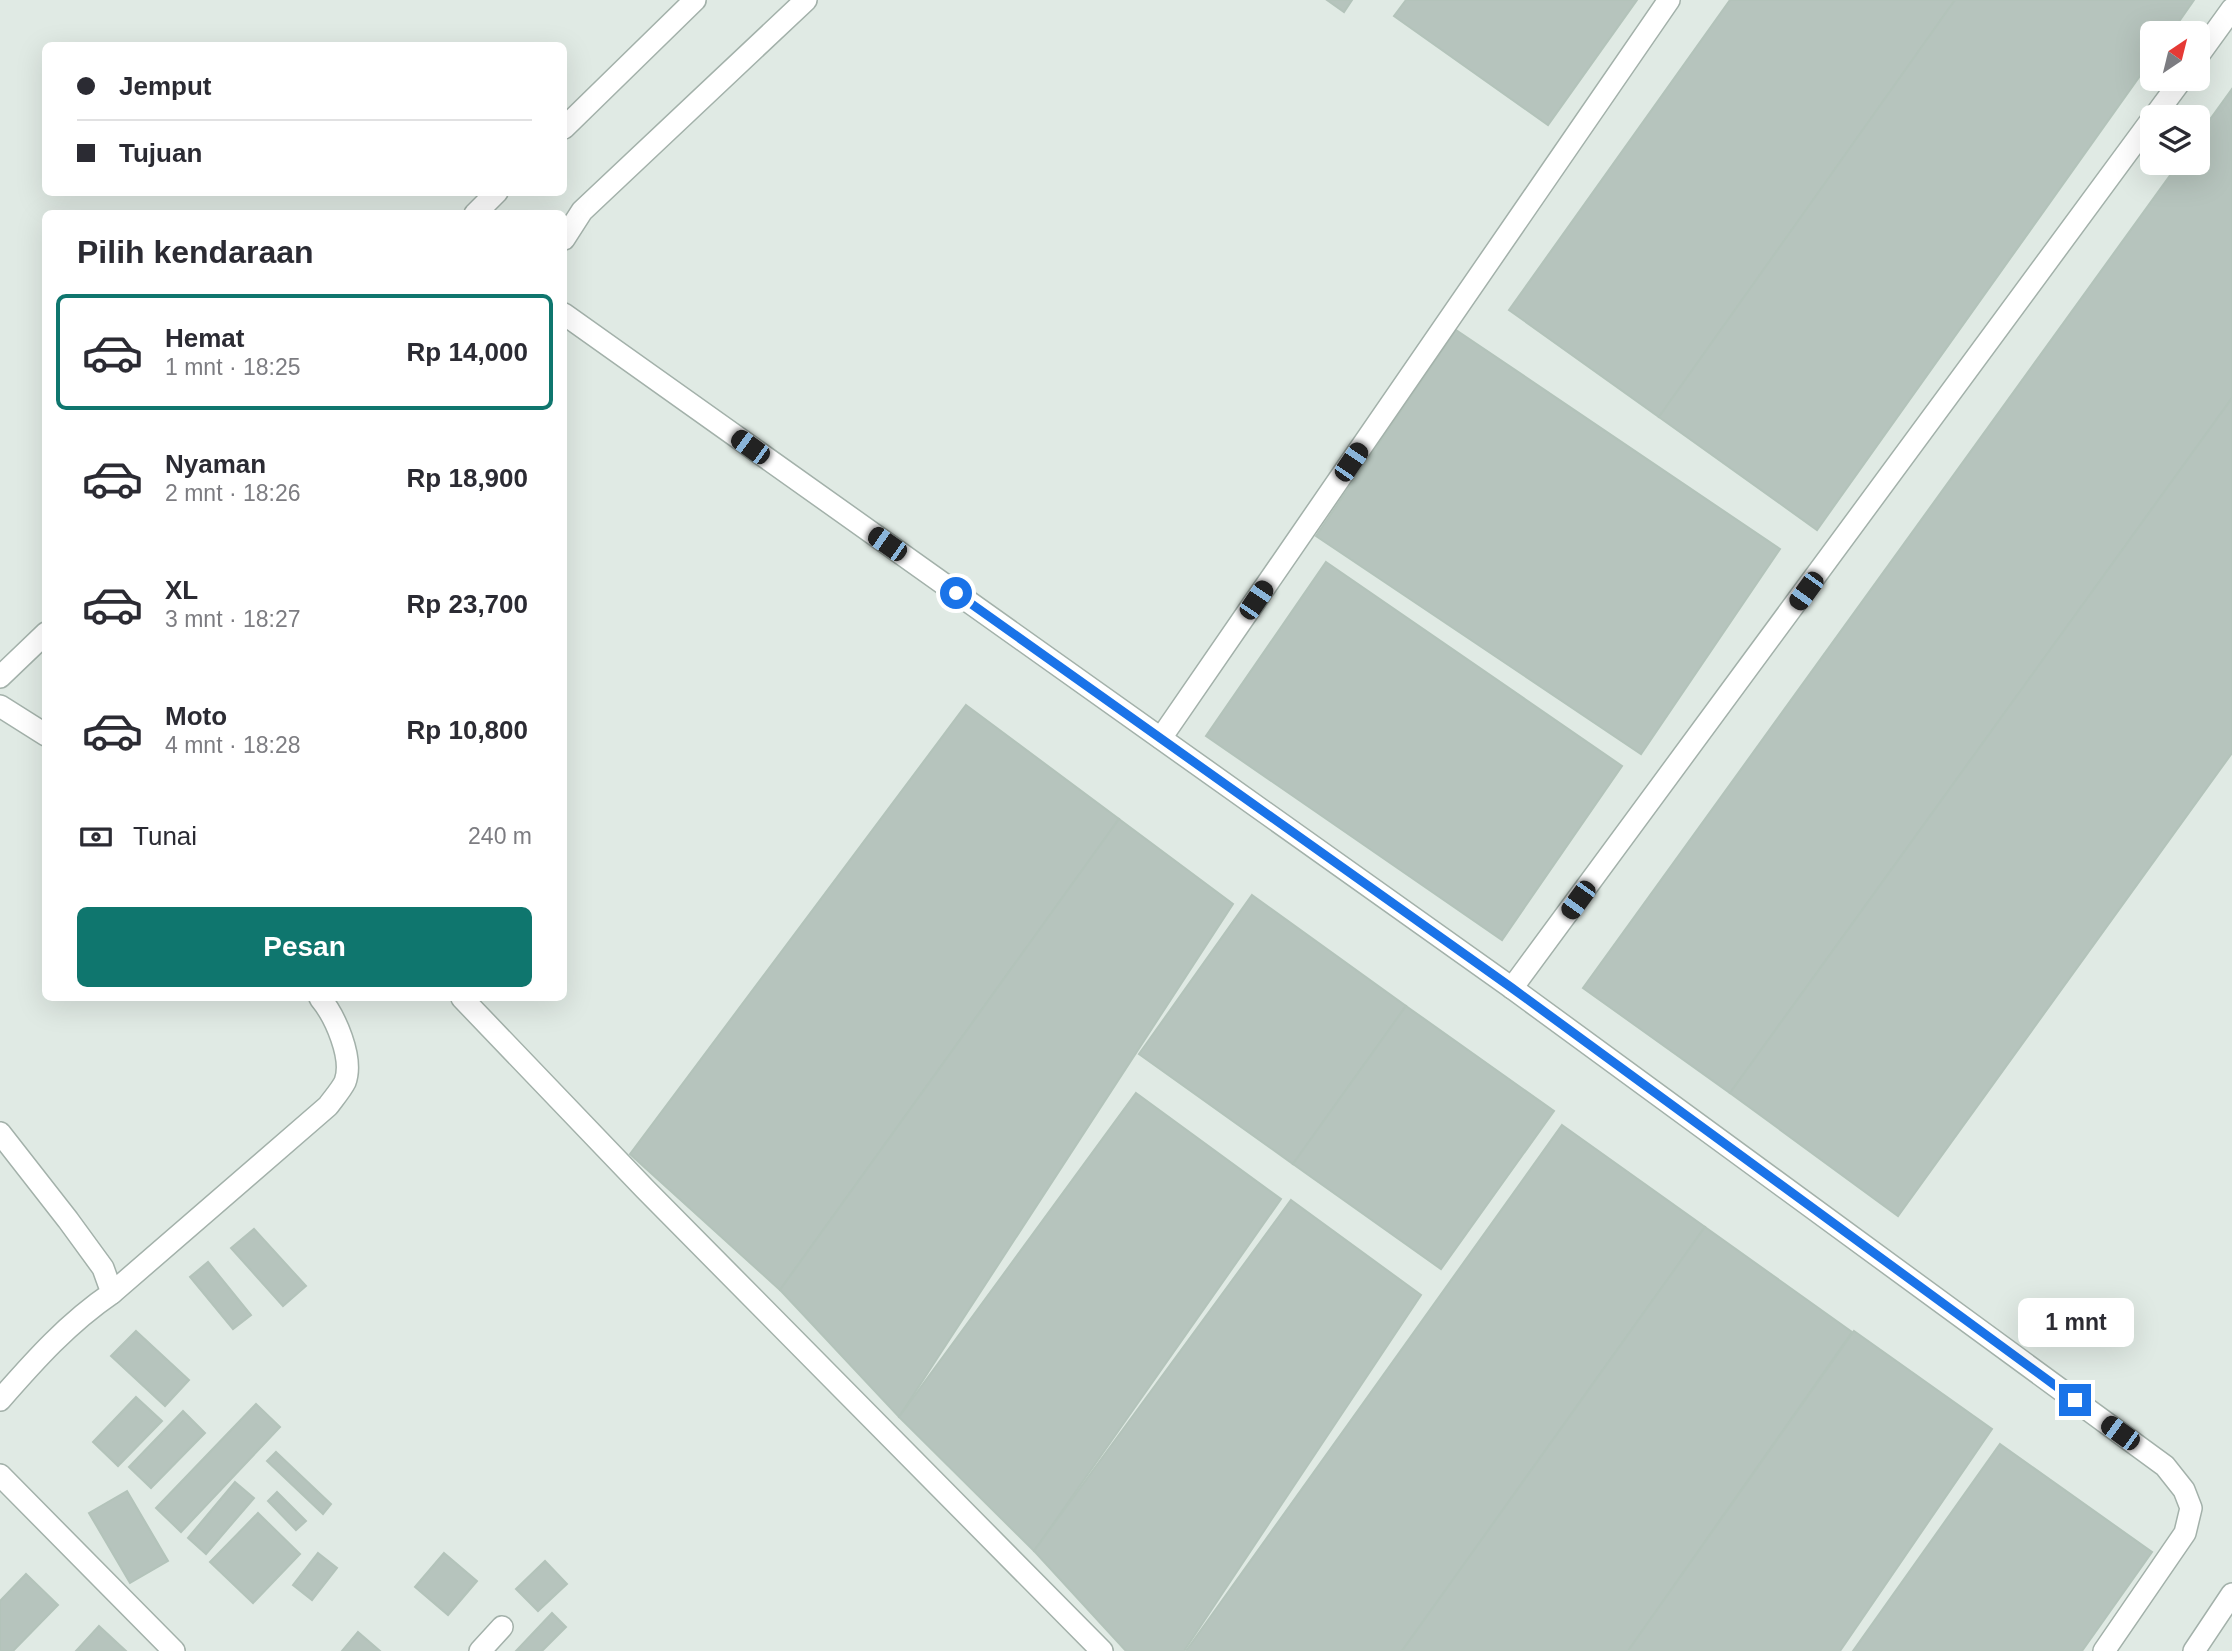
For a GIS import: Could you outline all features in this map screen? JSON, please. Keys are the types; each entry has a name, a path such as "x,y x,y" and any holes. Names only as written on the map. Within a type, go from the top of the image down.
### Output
{"street":[{"path":"567,125 695,0"},
{"path":"567,234 582,211 806,0"},
{"path":"1161,738 1669,0"},
{"path":"2210,39 2232,9"},
{"path":"1512,988 2140,136"},
{"path":"479,210 493,196"},
{"path":"567,316 1512,988 2165,1466 2184,1490 2192,1508 2186,1533 2104,1651"},
{"path":"0,677 42,637"},
{"path":"0,706 42,732"},
{"path":"0,1400 45,1348 328,1106 345,1082 348,1060 338,1029 322,1001"},
{"path":"465,1001 645,1189 1102,1651"},
{"path":"0,1133 103,1268 112,1293"},
{"path":"0,1475 174,1651"},
{"path":"2194,1651 2232,1594"},
{"path":"480,1651 502,1627"}],"building":[{"path":"1327,0 1352,0 1344,12"},
{"path":"1406,0 1637,0 1548,125 1394,16"},
{"path":"1730,0 1955,0 1659,417 1509,310"},
{"path":"1955,0 2194,0 2179,21 2140,21 2140,76 1817,530 1659,417"},
{"path":"2232,89 2232,398 1730,1093 1583,988 2170,175 2210,175 2210,119"},
{"path":"1456,330 1780,549 1641,754 1316,536"},
{"path":"2232,398 2232,753 1898,1216 1730,1093"},
{"path":"1326,562 1622,766 1502,940 1206,736"},
{"path":"966,705 1119,819 780,1290 630,1154"},
{"path":"1119,819 1233,904 899,1417 780,1290"},
{"path":"1252,895 1406,1006 1293,1164 1139,1054"},
{"path":"1406,1006 1554,1111 1441,1269 1293,1164"},
{"path":"1136,1093 1281,1199 1034,1551 899,1417"},
{"path":"1562,1125 1705,1227 1402,1651 1186,1651"},
{"path":"1291,1200 1421,1295 1184,1651 1126,1651 1034,1551"},
{"path":"1705,1227 1852,1332 1628,1651 1402,1651"},
{"path":"254,1229 306,1286 283,1306 231,1248"},
{"path":"208,1262 251,1315 233,1329 190,1277"},
{"path":"136,1331 189,1380 165,1406 111,1356"},
{"path":"1854,1331 1992,1429 1840,1651 1628,1651"},
{"path":"136,1397 162,1421 118,1466 93,1442"},
{"path":"256,1404 280,1427 181,1532 156,1508"},
{"path":"183,1411 205,1433 151,1488 129,1467"},
{"path":"2000,1444 2152,1552 2082,1651 1853,1651"},
{"path":"276,1452 331,1504 323,1514 267,1461"},
{"path":"235,1482 254,1498 206,1554 188,1538"},
{"path":"127,1491 168,1561 130,1583 89,1513"},
{"path":"277,1492 306,1521 296,1530 268,1501"},
{"path":"258,1513 300,1554 253,1603 210,1562"},
{"path":"318,1553 337,1568 312,1600 293,1585"},
{"path":"444,1553 477,1581 448,1615 415,1587"},
{"path":"545,1561 567,1584 538,1611 516,1589"},
{"path":"26,1574 58,1605 13,1651 0,1651 0,1601"},
{"path":"552,1613 566,1627 542,1651 516,1651"},
{"path":"99,1626 126,1651 76,1651"},
{"path":"358,1632 380,1651 342,1651"}],"route":[{"path":"956,593 1512,988 2075,1400"}]}
